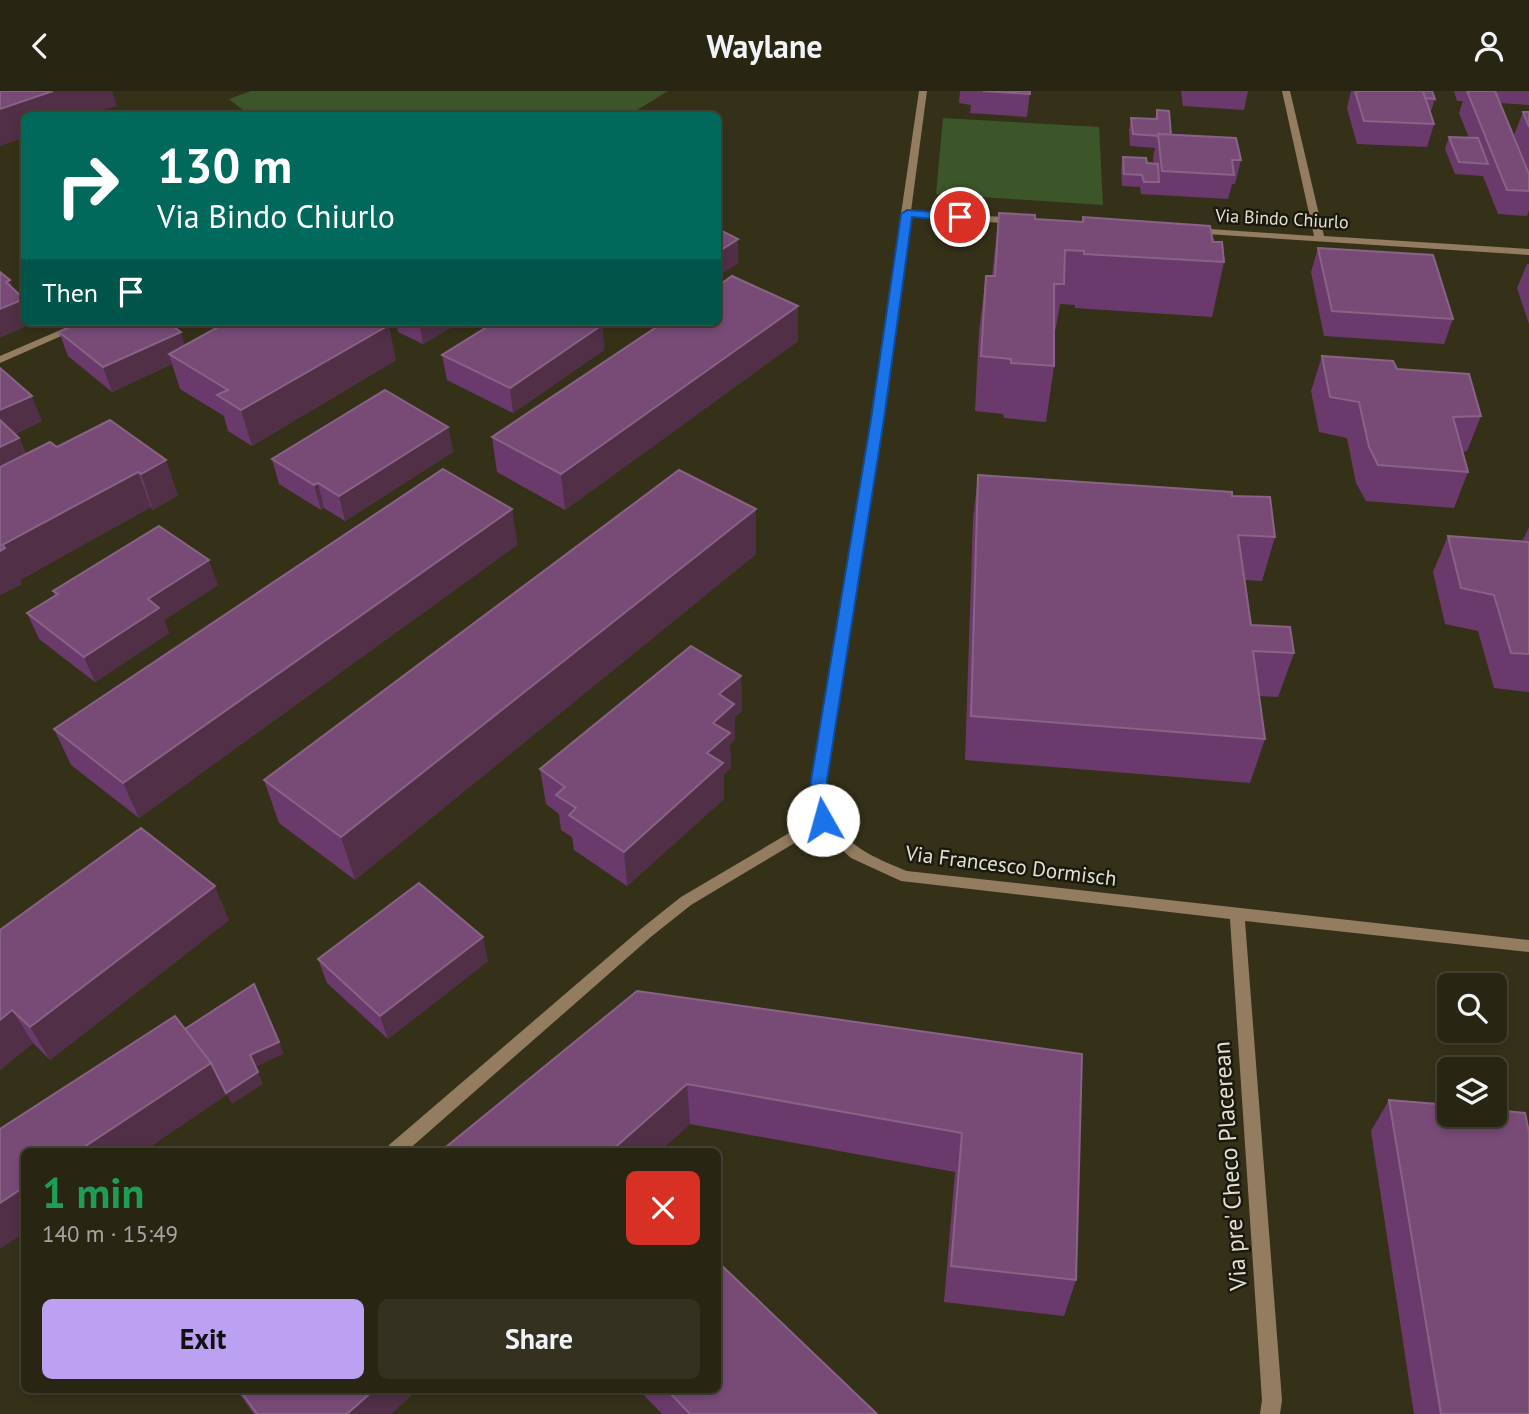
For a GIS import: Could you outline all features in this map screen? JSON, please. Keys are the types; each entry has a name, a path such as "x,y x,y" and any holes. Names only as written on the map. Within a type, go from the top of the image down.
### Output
{"street":[{"path":"398,1148 676,909 823,820 818,799 819,780 875,432 923,91"},
{"path":"1286,91 1320,239"},
{"path":"907,214 1029,221"},
{"name":"Via Bindo Chiurlo","path":"1181,230 1529,252"},
{"path":"0,360 79,326"},
{"name":"Via Francesco Dormisch","path":"823,820 848,848 875,866 906,877 1529,946"},
{"name":"Via pre' Checo Placerean","path":"1237,914 1271,1386 1270,1414"}],"green space":[{"path":"251,91 668,91 634,112 245,112 229,99"},
{"path":"943,118 1099,127 1103,205 936,194"}],"building":[{"path":"0,91 53,91 0,109"},
{"path":"983,91 1030,91 1030,94"},
{"path":"1355,91 1423,91 1434,124 1364,121"},
{"path":"1423,91 1432,91 1435,99 1425,98"},
{"path":"1467,91 1495,91 1529,174 1529,191 1507,190"},
{"path":"1157,110 1169,111 1171,135 1133,134 1131,118 1157,119"},
{"path":"1523,112 1529,112 1529,127"},
{"path":"1158,134 1236,138 1241,160 1232,160 1234,175 1162,171"},
{"path":"1449,137 1478,138 1488,164 1459,162"},
{"path":"1123,157 1146,158 1147,163 1158,164 1159,182 1144,182 1142,175 1124,174"},
{"path":"999,213 1035,215 1035,219 1083,222 1083,217 1210,226 1213,242 1222,242 1224,262 1084,254 1084,251 1065,250 1064,284 1054,284 1054,366 1011,363 1011,359 981,356 986,276 995,276"},
{"path":"721,230 738,239 721,250"},
{"path":"1318,248 1433,255 1453,319 1332,311"},
{"path":"0,272 10,280 6,282 21,296 21,300 0,309"},
{"path":"732,276 798,306 561,474 492,437 658,326 721,326 721,284"},
{"path":"72,326 173,326 181,332 103,367 59,332"},
{"path":"220,326 387,326 241,410 217,395 228,390 169,354"},
{"path":"489,326 601,326 510,388 442,355"},
{"path":"1322,356 1393,361 1397,369 1469,374 1481,416 1453,417 1468,472 1378,465 1369,447 1359,402 1330,397"},
{"path":"0,368 32,396 0,410"},
{"path":"385,390 448,427 339,496 318,483 314,485 272,459"},
{"path":"0,420 19,438 0,447"},
{"path":"110,420 166,460 141,474 138,472 2,545 5,548 0,551 0,467 50,442 57,447"},
{"path":"443,469 512,509 123,783 54,729"},
{"path":"679,470 756,509 341,837 264,780"},
{"path":"978,475 1232,492 1232,496 1270,497 1275,537 1238,535 1251,625 1290,627 1294,653 1253,651 1265,739 971,716"},
{"path":"159,526 209,560 148,599 159,608 84,657 27,613 58,594 53,591"},
{"path":"1448,536 1529,542 1529,654 1511,653 1494,595 1461,588"},
{"path":"691,646 741,676 719,694 734,704 713,723 730,733 707,753 723,763 624,852 569,815 576,808 556,795 565,787 540,769"},
{"path":"141,828 215,886 30,1027 12,1010 0,1020 0,930"},
{"path":"419,883 483,937 380,1016 318,959"},
{"path":"254,984 279,1042 250,1055 258,1072 226,1093 211,1063 185,1029"},
{"path":"637,991 1082,1054 1076,1280 951,1266 962,1133 687,1084 614,1148 445,1148"},
{"path":"175,1016 211,1063 83,1148 21,1148 21,1189 0,1203 0,1129"},
{"path":"1389,1100 1437,1104 1437,1127 1507,1127 1507,1111 1525,1113 1529,1132 1529,1414 1441,1414"},
{"path":"721,1265 877,1414 690,1414 670,1393 721,1393"},
{"path":"242,1393 371,1393 347,1414 257,1414"}],"route":[{"path":"823,820 818,799 819,780 907,214 960,217"}]}
